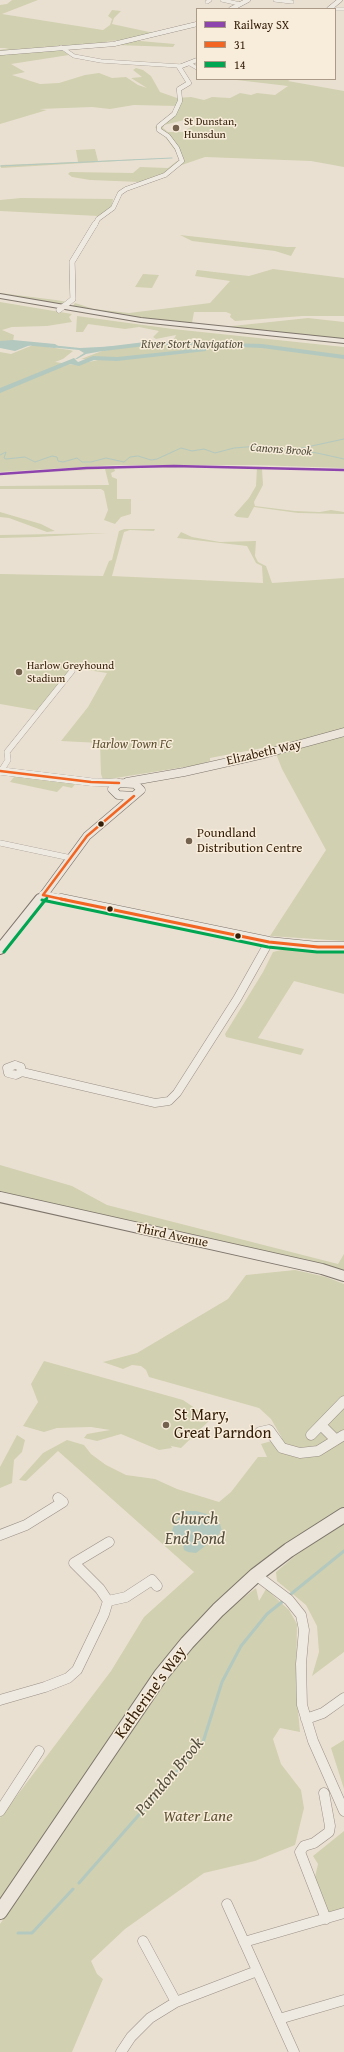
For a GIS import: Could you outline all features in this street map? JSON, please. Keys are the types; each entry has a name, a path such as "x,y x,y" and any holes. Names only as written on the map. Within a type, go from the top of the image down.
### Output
{"highway":[{"path":"0,296 157,325 344,344"},
{"path":"0,299 169,323 344,341"}],"main road":[{"name":"Elizabeth Way","path":"123,783 184,772 314,742 342,734"},
{"name":"Elizabeth Way","path":"140,788 152,782 180,775 184,772"},
{"path":"0,949 87,836 117,808 140,792 140,788 135,784 123,783 113,787 119,801 117,808"},
{"path":"115,793 134,796"},
{"name":"Third Avenue","path":"0,1197 322,1269 344,1276"},
{"name":"Katherine's Way","path":"0,1912 161,1675 187,1643 218,1610 256,1575 290,1550 344,1515"}],"street":[{"path":"222,0 240,4"},
{"path":"233,8 248,0"},
{"path":"275,0 292,2"},
{"path":"330,8 340,1 344,2"},
{"path":"0,53 114,44 196,24"},
{"path":"62,47 74,56 98,60 180,66 196,60"},
{"path":"190,64 196,67"},
{"path":"63,307 73,298 72,262 98,219 113,208 120,193 126,189 165,175 182,161 177,148 168,136 159,130 159,126 170,119 177,110 180,101 179,89 190,82 179,69 180,66"},
{"path":"72,671 7,752 8,760 0,771 91,782 123,783"},
{"path":"91,782 115,793"},
{"path":"0,843 71,858"},
{"path":"43,894 269,942 318,947 344,947"},
{"path":"0,1064 5,1069 20,1066 23,1068 22,1072 155,1103 169,1101 177,1094 237,999 269,942"},
{"path":"311,1435 344,1401"},
{"path":"321,1425 326,1432 340,1437"},
{"path":"260,1432 269,1430 282,1448 300,1452 318,1451 340,1437"},
{"path":"0,1535 4,1535 26,1525 63,1502 58,1498"},
{"path":"108,1601 100,1589 74,1564 109,1542"},
{"path":"256,1575 289,1600 301,1616 304,1630 301,1691 306,1719 313,1741 344,1811"},
{"path":"108,1601 126,1597 152,1580 157,1586"},
{"path":"0,1700 45,1687 68,1678 77,1670 104,1614 108,1601"},
{"path":"306,1719 323,1713 344,1698"},
{"path":"0,1811 39,1752"},
{"path":"324,1793 330,1826 329,1832 314,1842 304,1846 300,1852 301,1858 326,1918"},
{"path":"227,1904 294,2052"},
{"path":"244,1942 344,1913"},
{"path":"143,1940 176,2002"},
{"path":"121,2052 130,2037 150,2018 176,2002 257,1971"},
{"path":"279,2019 344,2000"}],"green space":[{"path":"12,0 38,0 2,14 103,30 110,25 112,19 108,16 112,10 121,11 114,18 112,24 154,33 129,40 106,41 118,43 0,52 0,50 9,48 0,48 0,5 7,4"},
{"path":"131,40 175,44 173,47 116,45"},
{"path":"58,48 69,55 11,64 25,72 12,75 40,84 59,83 85,75 99,73 112,78 126,77 138,85 147,88 131,78 142,77 133,70 136,68 143,70 151,76 160,92 177,98 191,97 204,100 212,97 230,98 240,93 251,95 257,93 275,95 288,86 237,80 290,80 288,81 344,91 344,167 311,161 205,157 173,168 164,175 140,182 90,180 72,177 68,174 70,172 133,173 140,167 168,168 177,161 182,160 183,155 177,153 163,134 160,134 155,127 173,114 177,106 134,105 110,109 92,107 39,109 47,110 0,124 0,54","holes":["184,120 200,122 182,132 168,132 163,128 164,125"]},
{"path":"95,149 98,161 168,158 1,168 1,165 78,162 76,150"},
{"path":"21,198 113,199 112,205 108,211 98,216 0,211 0,200"},
{"path":"180,235 296,247 291,256 275,251 192,241"},
{"path":"273,269 344,278 344,316 303,316 235,321 230,317 231,314 226,312 194,312 192,323 199,324 149,320 73,306 75,303 94,309 129,313 210,303 230,281 195,276 197,270 249,276"},
{"path":"143,274 159,275 152,288 135,287"},
{"path":"0,293 67,302 58,305 0,295"},
{"path":"0,302 72,314 69,317 72,322 47,326 12,327 2,330 14,335 13,341 0,342"},
{"path":"77,316 173,329 344,347 344,468 255,465 116,465 0,472 0,352 11,354 33,345 70,350 73,351 63,359 55,362 75,365 98,360 81,359 102,351 128,347 159,344 231,347 238,343 197,343 201,339 193,338 187,341 173,341 176,335 156,339 153,337 159,331 139,327 125,329 88,324 83,332 76,332"},
{"path":"308,318 344,322 344,339 223,327"},
{"path":"221,466 253,467 117,468"},
{"path":"257,467 344,470 262,468 263,485 254,502 255,506 295,511 320,512 331,510 344,512 344,514 298,513 254,507 248,518 237,517 234,515 249,498 256,486"},
{"path":"114,468 115,471 111,473 112,477 117,479 117,499 131,499 131,514 121,517 115,524 104,520 108,510 104,491 101,489 0,489 0,486 109,485 105,469 0,475"},
{"path":"0,512 41,524 55,531 47,532 9,518 0,517"},
{"name":"Harlow Town FC","path":"124,529 155,529 154,531 130,530 124,532 112,576 263,583 262,566 256,563 247,546 177,538 181,532 192,537 220,542 256,541 255,556 258,562 266,566 272,583 344,578 344,941 270,936 326,850 282,769 273,746 210,758 210,761 197,765 103,780 101,774 100,743 61,741 88,707 107,673 74,668 40,711 0,704 0,574 103,576 109,561 112,560 119,531"},
{"path":"108,533 37,537 0,538 0,535"},
{"path":"9,775 77,782 72,788 63,786 57,792 10,782 14,777"},
{"path":"285,949 344,949 344,994 294,981 258,1038 304,1049 301,1055 226,1037 225,1034 263,972 273,952"},
{"path":"0,1165 72,1186 107,1205 338,1264 344,1254 344,1272 0,1192"},
{"path":"295,1270 326,1277 344,1284 344,1511 210,1610 0,1908 0,1818 111,1671 144,1617 194,1572 58,1451 26,1481 19,1480 43,1453 67,1440 84,1445 91,1454 106,1465 126,1475 155,1479 177,1489 219,1502 231,1492 258,1457 267,1457 261,1444 282,1438 271,1419 259,1408 149,1377 146,1370 141,1366 132,1365 123,1369 103,1362 137,1353 228,1299 246,1275"},
{"path":"44,1361 183,1400 211,1419 181,1448 171,1446 172,1448 159,1450 121,1434 97,1441 84,1438 87,1434 110,1430 91,1427 57,1428 44,1432 23,1426 38,1402 31,1384"},
{"path":"17,1435 25,1440 22,1452 14,1460 12,1483 0,1488 0,1467"},
{"path":"344,1523 344,1652 312,1676 319,1652 317,1626 306,1605 277,1581 276,1572 296,1555"},
{"name":"Water Lane","path":"256,1588 259,1601 266,1589 289,1610 297,1624 296,1689 300,1732 280,1728 273,1739 281,1764 301,1790 304,1808 295,1845 255,1861 204,1873 125,1929 91,1961 97,1974 103,1979 72,2052 0,2052 0,1924 183,1657 227,1610"},
{"path":"344,1740 344,1789 331,1748"},
{"path":"344,1831 344,1909 328,1914 314,1881 318,1864 313,1856"}],"water":[{"path":"22,341 33,344 15,351 0,348 0,342"},
{"path":"41,344 80,348 119,346 119,348 86,354 75,359 84,353 79,350 39,346"},
{"name":"Church End Pond","path":"185,1511 196,1511 210,1515 220,1524 222,1531 196,1553 184,1550 183,1545 170,1537 175,1522"}],"waterway":[{"path":"0,166 172,158"},
{"path":"0,343 13,342 55,346"},
{"name":"River Stort Navigation","path":"104,349 153,343 193,343 262,346 344,357"},
{"path":"70,362 79,364 93,358 117,359 153,354 204,350"},
{"name":"River Stort Navigation","path":"0,391 74,360"},
{"path":"293,450 344,439"},
{"name":"Canons Brook","path":"0,455 6,452 4,458 6,459 25,457 35,462 52,456 57,457 58,461 63,462 77,458 82,462 91,462 106,458 124,462 130,457 138,456 151,460 157,459 181,448 192,451 204,449 215,453 234,448 259,446 317,453 344,459"},
{"name":"Parndon Brook","path":"291,1594 344,1551"},
{"name":"Parndon Brook","path":"79,1883 203,1742 222,1682 241,1646 267,1614 282,1602"},
{"name":"Parndon Brook","path":"18,1933 32,1933 73,1889"}],"rail line":[{"name":"SX","path":"0,474 87,468 174,466 344,470"}],"transit line":[{"name":"31","path":"0,771 91,782 119,783"},
{"name":"31","path":"43,895 87,836 134,796"},
{"name":"31","path":"43,895 269,942 318,947 344,947"},
{"name":"14","path":"4,952 47,898"},
{"name":"14","path":"42,900 268,947 317,952 344,952"}],"place":[{"name":"St Dunstan, Hunsdun","path":"176,128"},
{"name":"Harlow Greyhound Stadium","path":"19,672"},
{"name":"Poundland Distribution Centre","path":"189,841"},
{"name":"St Mary, Great Parndon","path":"166,1425"}]}
